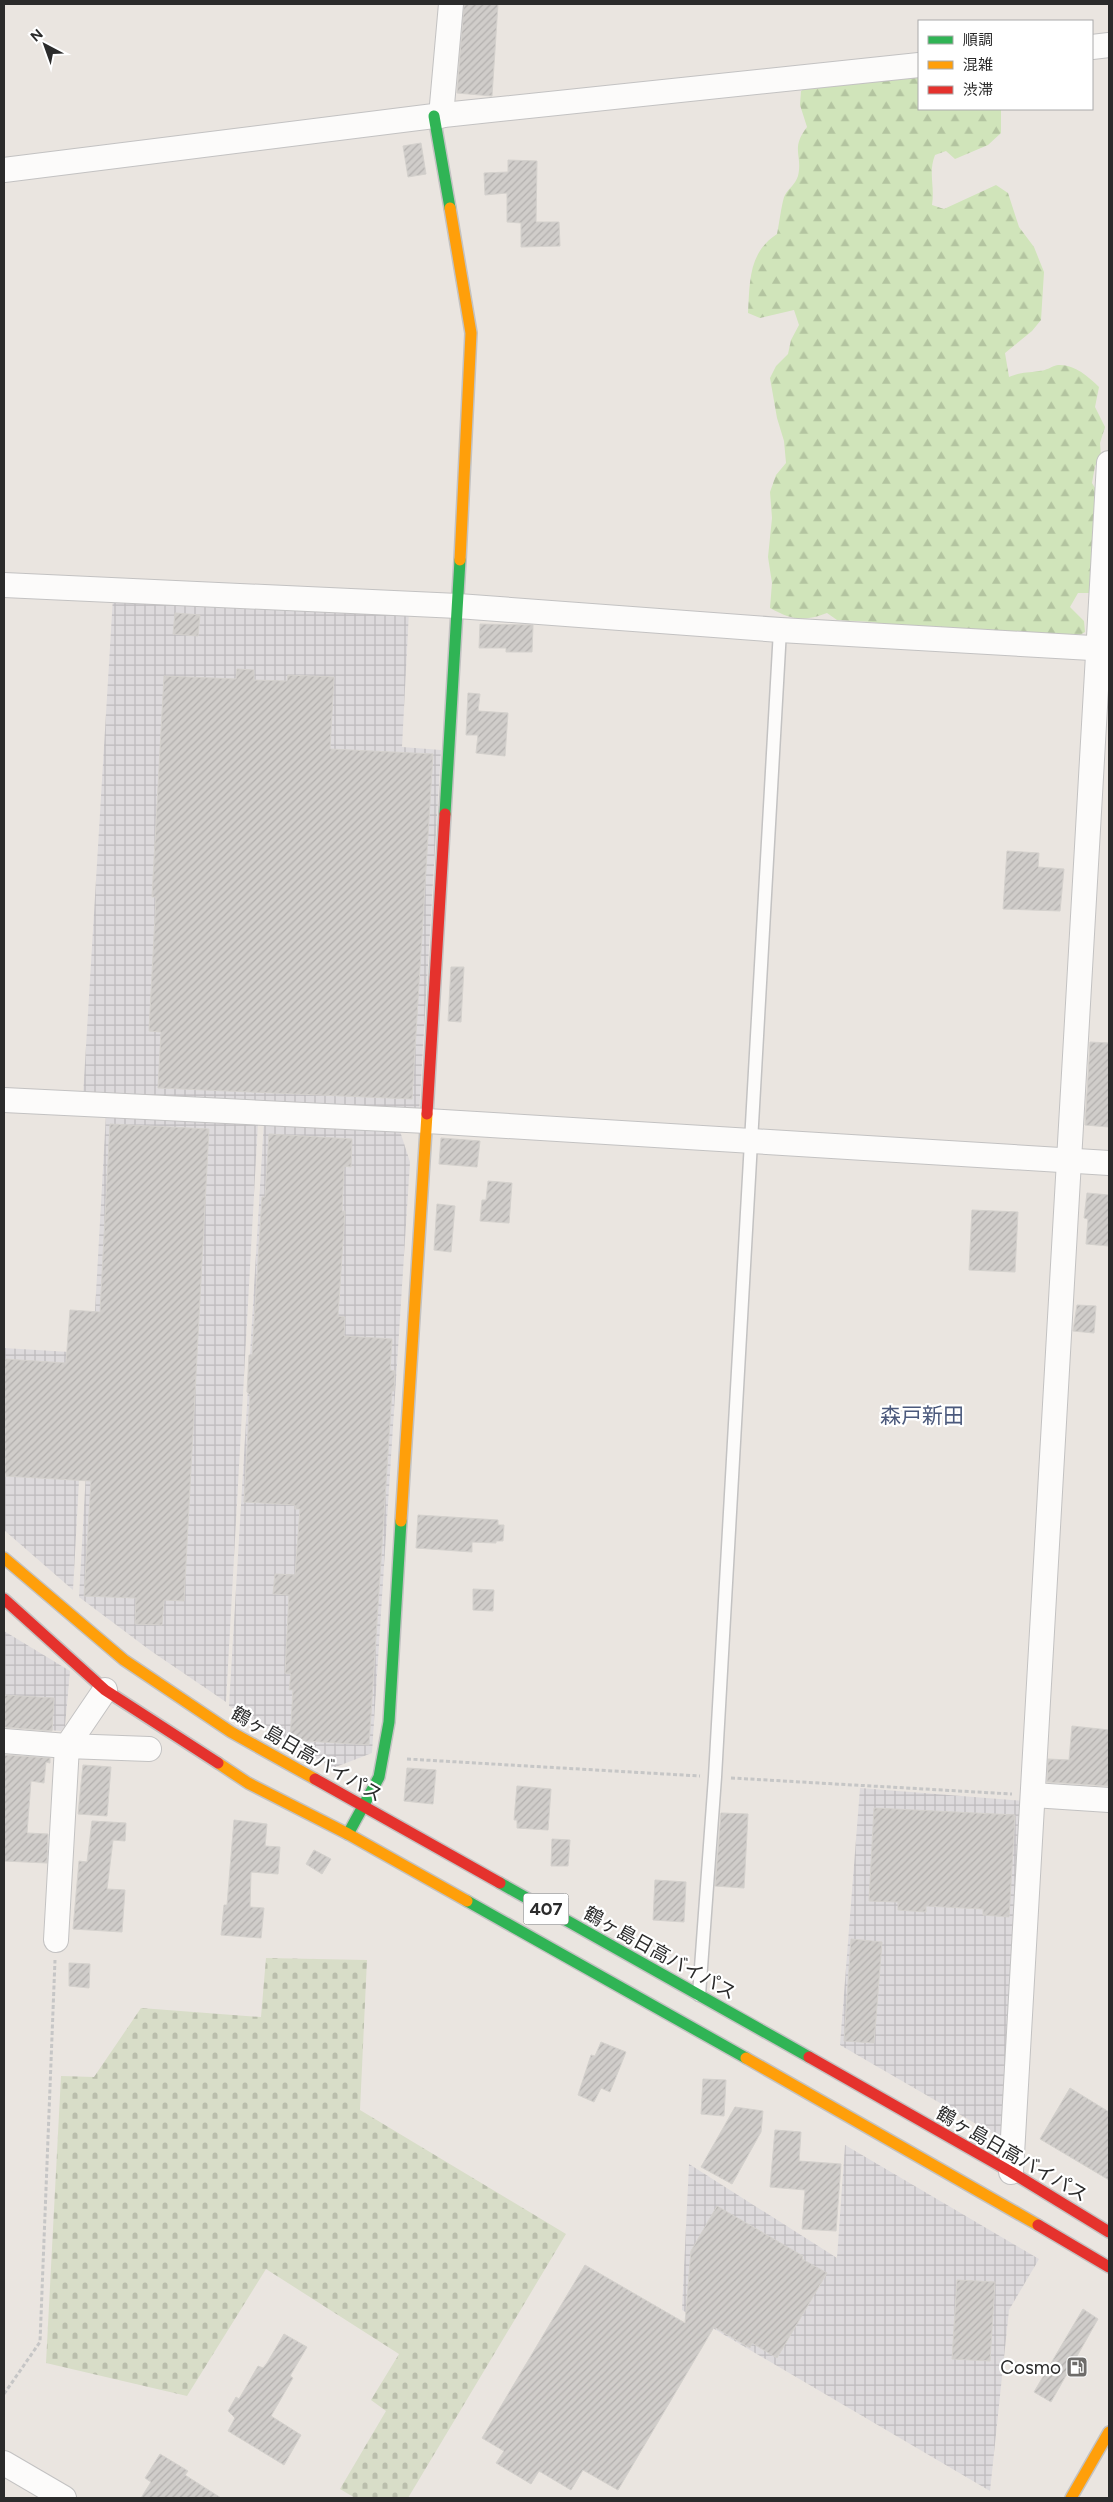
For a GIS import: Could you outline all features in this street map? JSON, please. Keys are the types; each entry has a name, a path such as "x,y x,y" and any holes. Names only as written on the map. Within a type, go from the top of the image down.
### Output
{"main road":[{"path":"348,1834 364,1807 378,1777 390,1722 458,606 471,333 438,116"},
{"name":"鶴ヶ島日高バイパス","path":"4,1558 124,1660 231,1732 699,1994 1011,2172 1109,2232"},
{"name":"407","path":"4,1599 105,1690 248,1783 348,1834 1002,2203 1109,2267"},
{"path":"1071,2498 1109,2432"}],"street":[{"path":"438,116 451,4"},
{"path":"1093,47 1109,45"},
{"path":"4,170 438,116 918,65"},
{"path":"1011,2172 1068,1161 1104,649 1109,463"},
{"path":"4,585 458,606 780,630 1104,649"},
{"path":"4,1100 427,1121 1109,1163"},
{"path":"56,1940 67,1746 105,1690"},
{"path":"4,1741 67,1746 149,1749"},
{"path":"1033,1795 1109,1800"},
{"path":"4,2463 64,2498"}],"lane":[{"path":"699,1994 716,1767 780,630"}],"path":[{"path":"4,2394 40,2342 56,1940"}],"shaded area":[{"path":"113,597 409,611 402,747 441,750 419,1114 83,1096"},
{"path":"106,1114 258,1122 226,1702 151,1651 79,1597"},
{"path":"264,1120 399,1128 410,1162 372,1753 333,1768 229,1706"},
{"path":"4,1348 86,1353 73,1590 4,1530"},
{"path":"4,1631 70,1671 65,1726 61,1731 4,1727"},
{"path":"860,1788 1024,1801 1002,2139 840,2045"},
{"path":"845,2145 1039,2259 1009,2310 990,2491 682,2310 689,2164 837,2258"}],"green space":[{"path":"918,73 918,110 1001,110 1001,133 988,145 955,159 946,151 935,155 932,168 932,205 944,209 996,185 1008,193 1019,227 1034,247 1044,272 1041,320 1032,331 1005,353 1009,377 1020,373 1064,365 1080,372 1099,387 1095,407 1105,427 1100,443 1101,456 1095,466 1092,483 1101,498 1090,593 1078,593 1070,607 1084,621 1085,632 1075,638 1008,634 997,630 982,633 900,628 873,622 837,620 827,613 804,619 791,617 770,608 772,583 768,557 772,518 770,492 776,475 786,463 784,441 777,418 770,378 776,366 788,354 791,340 799,325 794,310 760,318 748,313 749,290 752,269 756,259 761,250 777,234 784,198 798,176 799,141 807,127 800,105 801,91 815,82"},
{"path":"266,1958 367,1960 360,2110 566,2234 408,2498 355,2498 340,2489 386,2411 371,2400 399,2354 266,2269 187,2396 46,2363 61,2076 94,2077 141,2008 261,2017"}],"building":[{"path":"464,4 498,4 492,96 457,93"},
{"path":"421,143 426,174 408,177 403,146"},
{"path":"508,160 537,161 536,222 559,222 560,246 521,247 521,223 507,222 507,193 485,195 484,173 508,172"},
{"path":"175,613 200,615 198,636 173,634"},
{"path":"480,624 533,625 532,652 506,652 506,648 479,648"},
{"path":"237,669 254,670 254,680 287,681 288,675 334,677 330,749 433,754 412,1099 158,1088 161,1032 149,1031 156,897 152,897 164,676 236,679"},
{"path":"468,693 480,694 478,711 508,713 505,756 476,753 478,735 466,735"},
{"path":"1007,851 1039,853 1038,867 1064,869 1060,911 1003,909"},
{"path":"451,967 464,967 461,1022 448,1021"},
{"path":"1090,1042 1109,1043 1109,1127 1085,1125"},
{"path":"110,1124 209,1129 184,1601 164,1600 162,1625 135,1624 136,1598 84,1596 91,1481 4,1476 4,1359 66,1363 70,1310 100,1312"},
{"path":"269,1134 352,1139 351,1167 344,1166 342,1211 345,1211 338,1316 345,1317 344,1336 392,1339 390,1370 395,1371 394,1391 392,1391 369,1745 290,1740 293,1690 289,1690 291,1674 285,1673 289,1595 273,1594 275,1574 295,1575 300,1509 295,1509 295,1505 244,1502 250,1395 247,1392 249,1355 252,1355 262,1197 265,1197"},
{"path":"441,1138 480,1141 477,1167 439,1164"},
{"path":"488,1181 512,1183 509,1223 480,1221 482,1200 486,1200"},
{"path":"1087,1193 1109,1195 1109,1246 1086,1244 1088,1219 1084,1218"},
{"path":"437,1204 455,1206 451,1252 434,1250"},
{"path":"972,1210 1018,1212 1015,1272 969,1270"},
{"path":"1077,1305 1096,1306 1094,1333 1073,1331"},
{"path":"418,1515 498,1520 498,1525 504,1525 503,1541 496,1541 496,1543 472,1542 472,1552 416,1548"},
{"path":"473,1589 494,1590 493,1611 473,1610"},
{"path":"4,1695 54,1698 52,1731 4,1727"},
{"path":"1072,1726 1109,1730 1109,1786 1047,1782 1048,1759 1069,1760"},
{"path":"4,1755 50,1758 50,1763 46,1762 44,1783 31,1781 27,1833 48,1834 47,1863 4,1861"},
{"path":"83,1765 111,1767 107,1816 78,1814"},
{"path":"407,1768 436,1770 433,1804 404,1801"},
{"path":"517,1786 551,1789 548,1830 517,1828 517,1820 514,1820"},
{"path":"874,1808 1015,1815 1009,1917 983,1915 983,1909 926,1906 926,1912 898,1910 898,1902 869,1901"},
{"path":"721,1813 748,1814 744,1888 715,1886"},
{"path":"234,1820 267,1824 265,1846 280,1847 278,1874 251,1872 250,1907 264,1908 261,1938 221,1935 224,1905 227,1905"},
{"path":"92,1821 126,1823 125,1841 113,1840 107,1889 125,1890 122,1932 73,1929 79,1861 87,1862"},
{"path":"552,1839 570,1840 568,1866 551,1866"},
{"path":"314,1850 331,1859 322,1874 306,1864"},
{"path":"655,1880 686,1882 684,1922 653,1920"},
{"path":"851,1939 882,1942 874,2043 844,2041"},
{"path":"69,1963 90,1964 89,1988 69,1986"},
{"path":"601,2042 626,2052 610,2092 601,2088 594,2102 578,2095 591,2055 595,2056"},
{"path":"703,2079 726,2080 724,2116 701,2114"},
{"path":"1070,2088 1109,2112 1109,2180 1040,2139"},
{"path":"735,2107 763,2111 761,2132 732,2184 701,2167"},
{"path":"775,2130 801,2132 799,2161 841,2164 836,2231 802,2229 805,2190 770,2187"},
{"path":"717,2206 803,2256 802,2259 827,2273 777,2358 752,2343 750,2348 714,2327 618,2490 583,2470 571,2490 539,2471 531,2484 496,2463 504,2451 482,2438 585,2265 685,2323 691,2251"},
{"path":"957,2280 995,2282 990,2361 952,2359"},
{"path":"1083,2309 1098,2319 1051,2402 1034,2392"},
{"path":"284,2334 307,2347 290,2376 293,2378 271,2416 301,2435 284,2465 228,2431 235,2418 228,2411 236,2397 239,2399 258,2366 263,2368 267,2363"},
{"path":"160,2454 188,2471 185,2475 221,2498 141,2498 151,2482 145,2478"}],"traffic: fast":[{"path":"434,116 450,208"},
{"path":"445,814 460,560"},
{"path":"348,1834 379,1777 389,1722 401,1521"},
{"path":"500,1883 809,2057"},
{"path":"467,1901 746,2058"}],"traffic: slow":[{"path":"450,208 471,333 460,560"},
{"path":"401,1521 427,1114"},
{"path":"4,1558 124,1660 231,1732 315,1779"},
{"path":"218,1763 248,1783 348,1834 467,1901"},
{"path":"746,2058 1038,2225"},
{"path":"1071,2498 1109,2432"}],"traffic: jam":[{"path":"427,1114 445,814"},
{"path":"4,1599 105,1690 218,1763"},
{"path":"315,1779 500,1883"},
{"path":"809,2057 1011,2172 1109,2232"},
{"path":"1038,2225 1109,2267"}],"place":[{"name":"Cosmo","path":"1077,2367"}],"district":[{"name":"森戸新田","path":"922,1415"}]}
